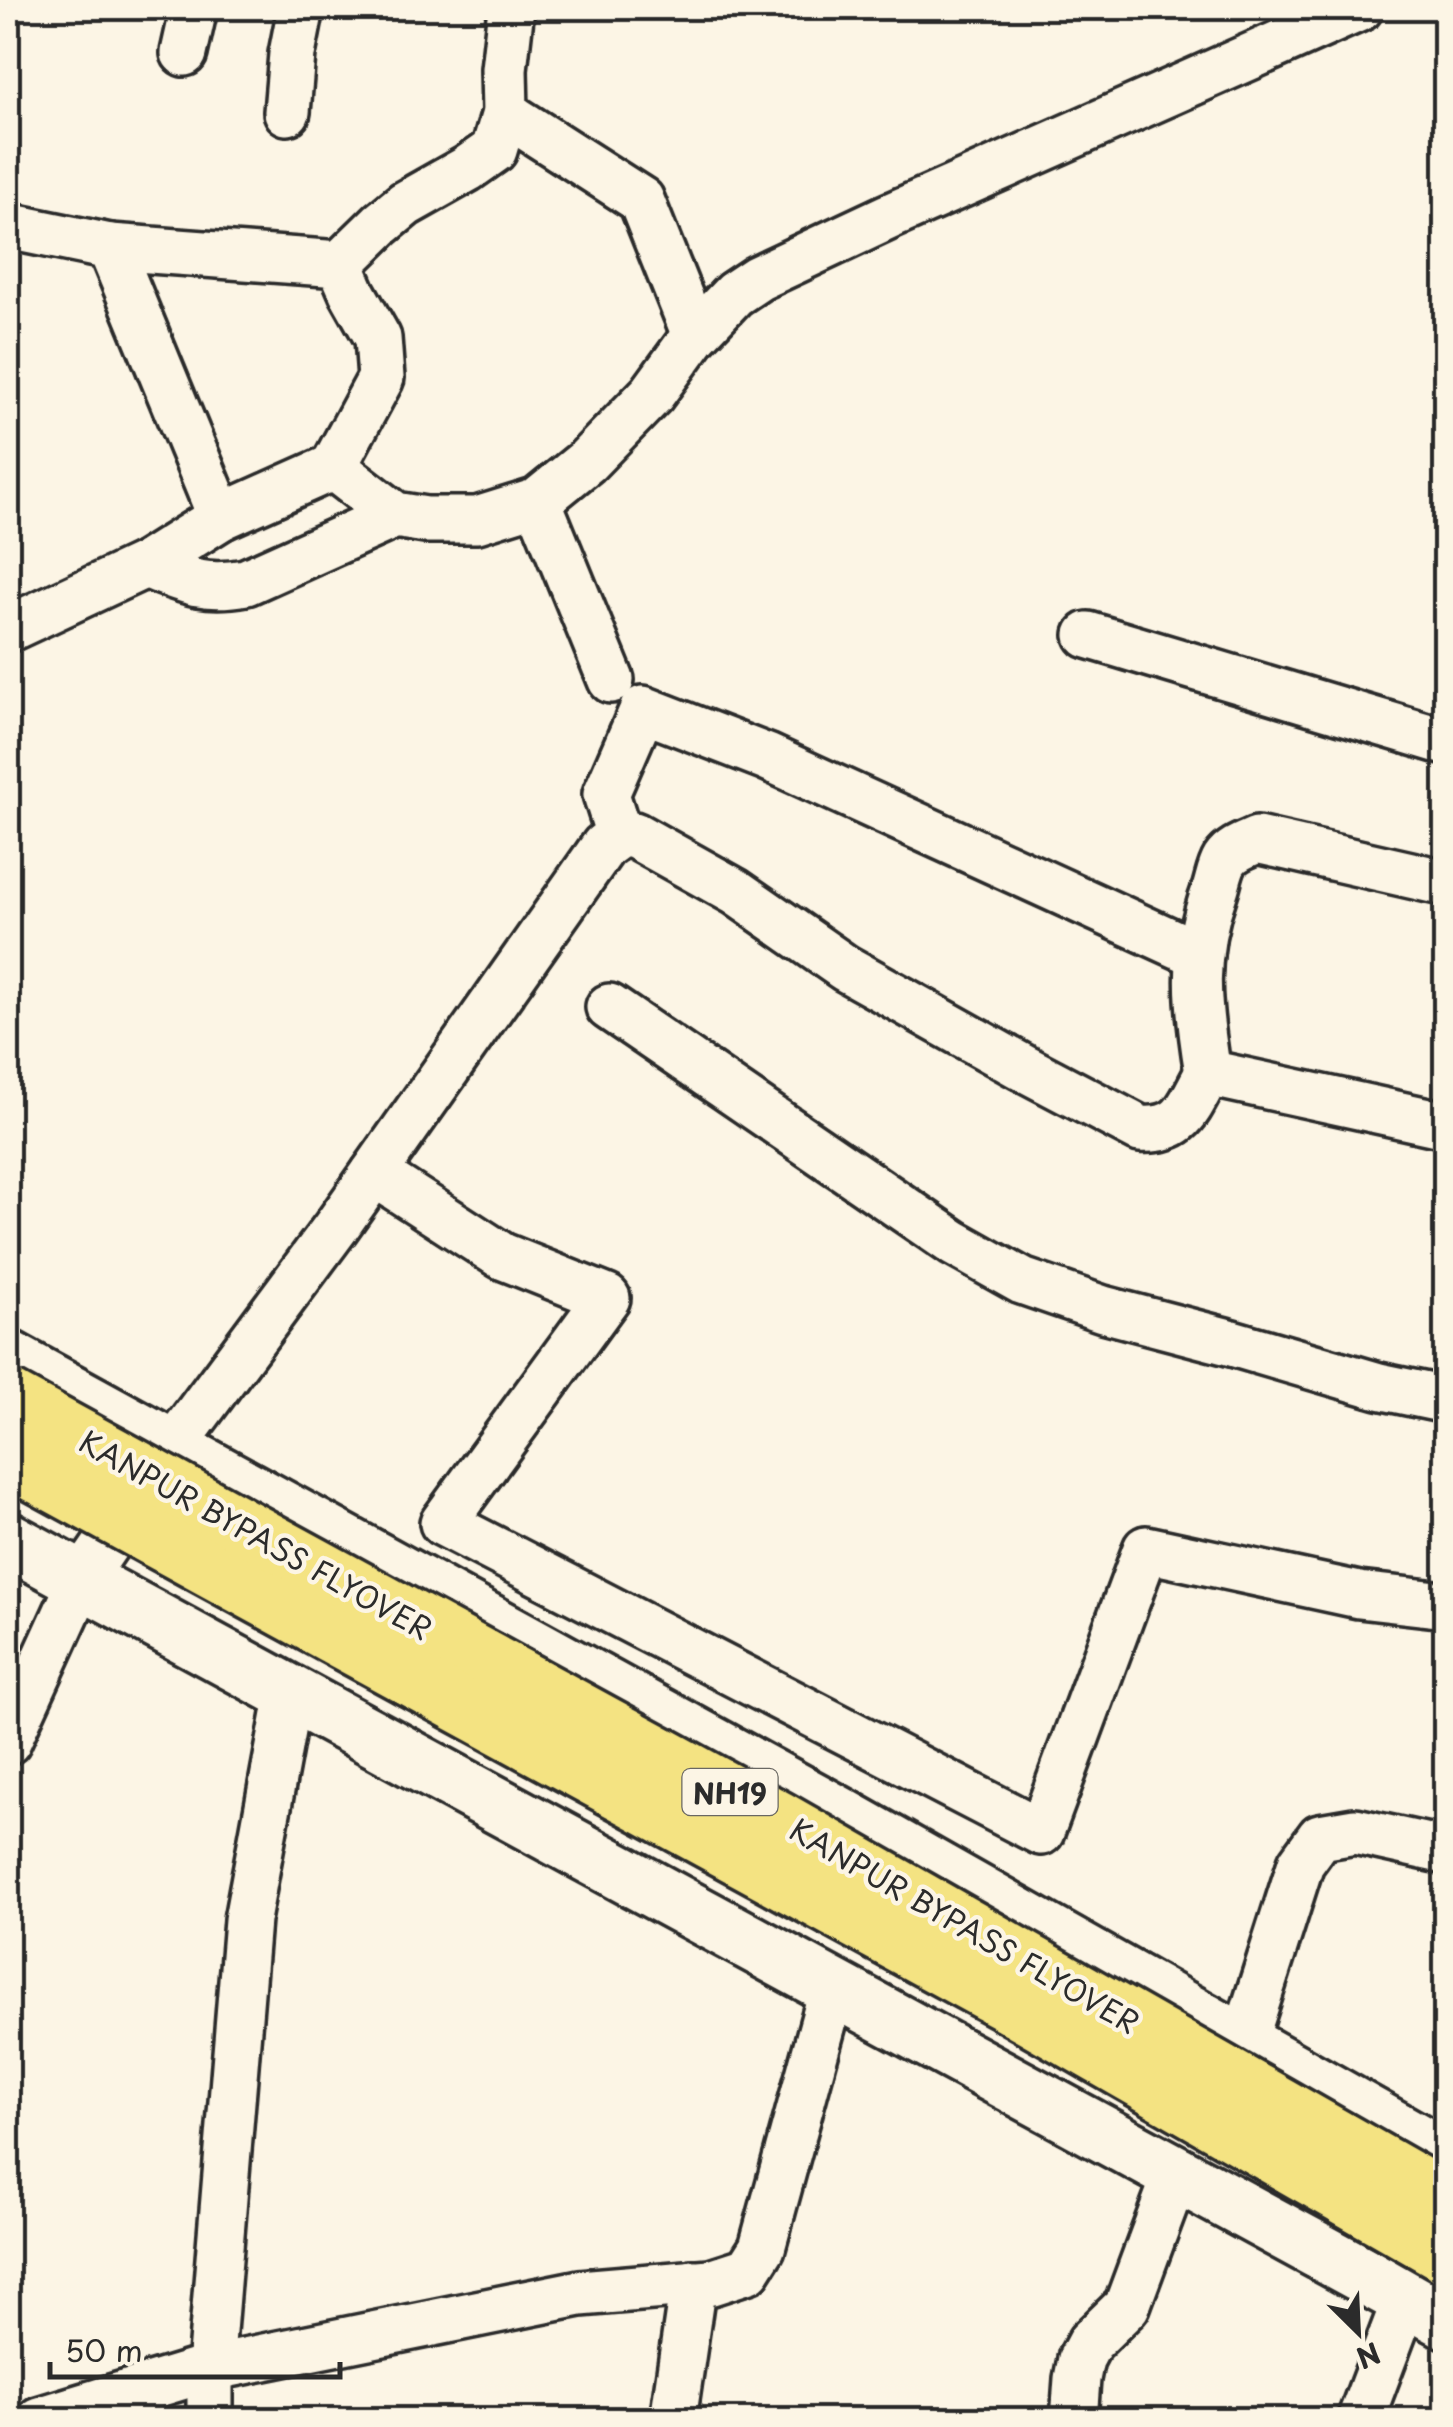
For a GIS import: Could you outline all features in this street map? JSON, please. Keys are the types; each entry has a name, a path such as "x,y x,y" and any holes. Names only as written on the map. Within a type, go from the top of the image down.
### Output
{"highway":[{"name":"KANPUR BYPASS FLYOVER","path":"8,1398 779,1819 1446,2200"},
{"name":"KANPUR BYPASS FLYOVER","path":"8,1459 1002,2001 1446,2255"}],"main road":[{"path":"8,1358 842,1816 1446,2158"},
{"path":"8,1540 1426,2309"}],"street":[{"path":"184,53 194,8"},
{"path":"287,112 301,8"},
{"path":"8,226 110,247 340,264 405,204 494,150 505,113 504,69 511,8"},
{"path":"333,467 395,514 426,520 477,520 538,501 587,462 652,394 695,335 734,294 758,278 1360,8"},
{"path":"505,113 640,200 695,335"},
{"path":"110,247 221,517"},
{"path":"16,612 145,565 221,517 333,467 381,378 378,338 340,264"},
{"path":"538,501 611,680"},
{"path":"145,565 197,584 226,586 246,582 395,514"},
{"path":"1088,635 1446,742"},
{"path":"619,835 606,794 643,709 767,757 1200,955"},
{"path":"8,1741 81,1580 604,846 619,835 634,835 720,882 845,968 1140,1129 1162,1130 1174,1124 1208,1073 1198,1008 1200,955 1208,910 1226,860 1238,848 1257,840 1446,882"},
{"path":"609,1008 954,1242 1022,1281 1104,1309 1379,1386 1446,1400"},
{"path":"1208,1073 1446,1124"},
{"path":"374,1173 502,1256 608,1298 444,1523 1041,1832 1146,1548 1359,1595 1446,1605"},
{"path":"210,2420 210,2368 246,1920 289,1693"},
{"path":"1244,2042 1301,1862 1320,1836 1355,1831 1446,1851"},
{"path":"39,2420 210,2368 580,2292 711,2282 748,2270 762,2248 833,1987"},
{"path":"1074,2420 1080,2359 1090,2342 1128,2306 1176,2174"},
{"path":"673,2420 693,2283"},
{"path":"1360,2420 1426,2309"}]}
